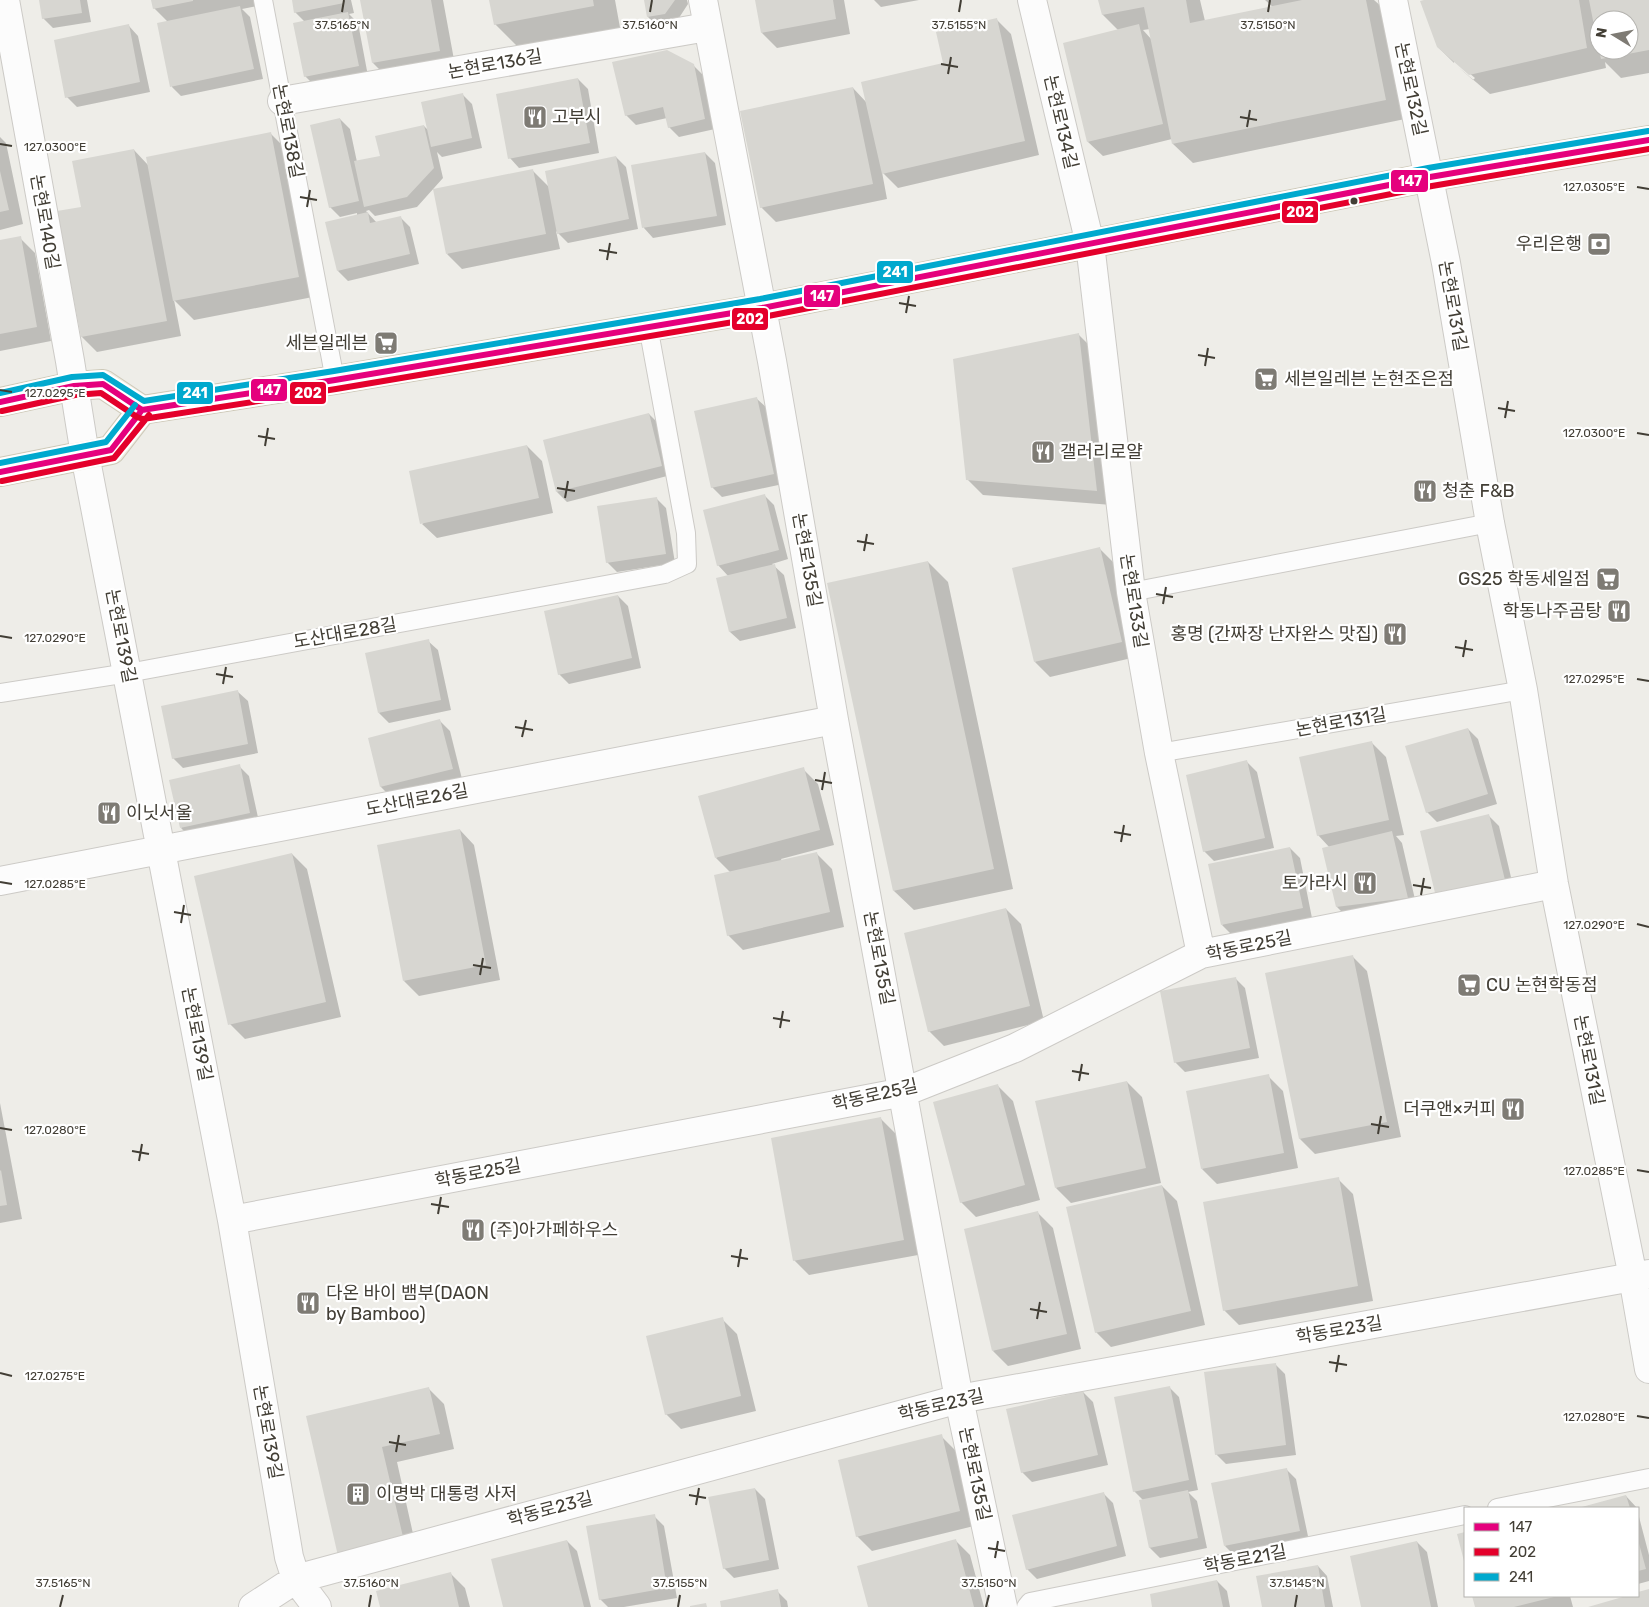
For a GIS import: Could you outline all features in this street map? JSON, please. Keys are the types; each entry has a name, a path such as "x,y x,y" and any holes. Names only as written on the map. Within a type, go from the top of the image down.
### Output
{"main road":[{"path":"0,402 74,386 103,384 142,410 335,380 762,308 1430,177 1649,140"},
{"path":"0,472 111,450 142,410"}],"street":[{"name":"논현로140길","path":"6,0 85,455"},
{"path":"702,0 762,308"},
{"name":"논현로134길","path":"1032,0 1090,244"},
{"name":"논현로132길","path":"1393,0 1430,177"},
{"name":"논현로136길","path":"282,101 708,28"},
{"name":"논현로131길","path":"1430,177 1490,523 1523,690 1554,884 1641,1276 1649,1370"},
{"name":"논현로133길","path":"1090,244 1131,592 1159,753 1201,954"},
{"name":"논현로135길","path":"762,308 834,720 959,1399 1003,1607"},
{"name":"논현로139길","path":"85,455 232,1220 289,1557 296,1578 317,1607"},
{"name":"도산대로26길","path":"0,882 834,720"},
{"name":"학동로25길","path":"232,1220 904,1092 1015,1048 1201,954 1554,884"},
{"name":"학동로23길","path":"253,1607 296,1578 959,1399 1641,1276"}],"lane":[{"name":"논현로138길","path":"263,0 335,380"},
{"name":"도산대로28길","path":"0,693 128,673 665,574 687,564 686,533 648,326"},
{"path":"1131,592 1490,523"},
{"name":"논현로131길","path":"1159,753 1523,690"},
{"path":"1502,1507 1649,1478"},
{"name":"학동로21길","path":"1026,1607 1030,1602 1464,1515"}],"building":[{"path":"39,0 80,0 82,13 42,19"},
{"path":"151,0 193,0 193,1 153,9"},
{"path":"292,0 344,0 344,3 294,13"},
{"path":"360,0 431,0 440,51 372,63"},
{"path":"489,0 593,0 594,6 494,25"},
{"path":"644,0 675,0 665,14 647,17"},
{"path":"755,0 833,0 836,19 761,33"},
{"path":"1098,0 1186,0 1190,23 1302,0 1366,0 1386,100 1172,144 1144,7 1102,15"},
{"path":"1579,0 1587,48 1469,75 1437,47 1420,1"},
{"path":"1589,0 1649,0 1649,50 1639,52 1639,10 1591,10"},
{"path":"240,6 254,69 170,87 157,23"},
{"path":"348,12 359,66 304,77 293,23"},
{"path":"997,18 1025,141 882,174 861,82 943,63 936,32"},
{"path":"129,24 140,82 65,98 54,40"},
{"path":"1139,24 1163,124 1087,142 1063,43"},
{"path":"667,50 694,64 705,119 668,128 663,107 625,116 612,62"},
{"path":"578,78 590,143 508,159 496,94"},
{"path":"853,87 873,184 760,208 740,111"},
{"path":"463,93 472,138 431,147 421,102"},
{"path":"340,118 359,201 329,208 310,125"},
{"path":"424,125 434,168 407,197 364,207 354,161 380,156 375,136"},
{"path":"271,132 299,277 173,301 146,157"},
{"path":"134,149 167,321 81,337 57,211 81,207 72,161"},
{"path":"705,152 717,216 642,228 631,165"},
{"path":"616,156 629,219 557,234 545,171"},
{"path":"533,169 546,234 446,254 433,189"},
{"path":"0,171 9,210 0,212"},
{"path":"368,212 370,223 401,216 410,254 337,271 325,222"},
{"path":"21,236 37,327 0,334 0,240"},
{"path":"1079,333 1097,491 966,480 953,359"},
{"path":"757,397 774,474 711,488 694,411"},
{"path":"649,413 662,466 556,492 543,440"},
{"path":"527,445 539,498 420,524 409,471"},
{"path":"765,494 779,550 717,566 703,510"},
{"path":"657,497 666,554 606,563 597,506"},
{"path":"1100,547 1122,642 1034,662 1012,568"},
{"path":"928,561 994,869 893,891 827,583"},
{"path":"775,564 787,618 729,632 716,578"},
{"path":"618,595 632,658 558,675 544,611"},
{"path":"429,639 441,700 378,713 365,653"},
{"path":"238,690 248,744 172,759 161,706"},
{"path":"440,719 453,769 380,787 368,738"},
{"path":"1468,728 1488,794 1426,813 1405,746"},
{"path":"1372,741 1389,820 1317,836 1299,757"},
{"path":"1247,760 1265,838 1203,852 1186,775"},
{"path":"240,764 250,813 180,828 169,780"},
{"path":"804,767 820,830 715,858 698,796"},
{"path":"1489,814 1505,880 1436,897 1420,831"},
{"path":"460,829 486,965 403,981 377,845"},
{"path":"1392,831 1408,898 1336,907 1322,848"},
{"path":"1290,847 1303,908 1221,925 1208,864"},
{"path":"817,852 830,912 727,936 714,875"},
{"path":"292,853 326,1002 228,1025 194,876"},
{"path":"1006,908 1030,1006 928,1032 904,933"},
{"path":"1353,955 1387,1122 1299,1139 1265,973"},
{"path":"1236,977 1250,1048 1174,1063 1160,991"},
{"path":"1269,1074 1284,1153 1201,1169 1186,1091"},
{"path":"1127,1081 1146,1168 1055,1188 1035,1101"},
{"path":"998,1084 1025,1185 960,1203 933,1102"},
{"path":"881,1117 904,1240 793,1261 771,1138"},
{"path":"0,1171 7,1205 0,1206"},
{"path":"1339,1177 1358,1286 1223,1311 1203,1202"},
{"path":"1162,1185 1191,1311 1095,1333 1066,1207"},
{"path":"1038,1211 1067,1334 992,1351 964,1229"},
{"path":"723,1317 741,1396 665,1415 646,1336"},
{"path":"1276,1363 1286,1445 1215,1455 1204,1372"},
{"path":"1170,1386 1189,1480 1133,1492 1114,1397"},
{"name":"이명박 대통령 사저","path":"429,1387 440,1434 382,1447 404,1541 338,1556 306,1416"},
{"path":"1083,1391 1098,1455 1021,1473 1006,1409"},
{"path":"942,1434 960,1511 856,1537 838,1460"},
{"path":"1287,1468 1300,1531 1224,1546 1211,1483"},
{"path":"755,1488 769,1560 723,1569 708,1497"},
{"path":"1188,1490 1198,1538 1149,1548 1139,1500"},
{"path":"1104,1492 1117,1546 1026,1570 1012,1515"},
{"path":"1626,1495 1630,1507 1582,1507"},
{"path":"655,1514 667,1588 599,1600 586,1526"},
{"path":"1464,1532 1464,1561 1457,1534"},
{"path":"956,1539 974,1607 868,1607 857,1566"},
{"path":"567,1540 584,1607 503,1607 491,1559"},
{"path":"1417,1541 1431,1607 1361,1607 1350,1556"},
{"path":"1639,1544 1646,1569 1639,1571"},
{"path":"1318,1565 1325,1607 1262,1607 1256,1576"},
{"path":"451,1572 459,1607 380,1607 376,1591"},
{"path":"1217,1580 1223,1607 1152,1607 1150,1594"},
{"path":"778,1589 781,1607 721,1607 720,1601"},
{"path":"1649,1589 1649,1607 1588,1607 1623,1597 1639,1597 1639,1592"},
{"path":"1472,1597 1554,1597 1514,1607 1475,1607"},
{"path":"706,1603 707,1607 690,1607 690,1606"}],"transit line":[{"name":"241","path":"0,393 72,377 103,375 144,401 334,371 760,299 1428,168 1648,131"},
{"name":"147","path":"0,402 74,386 103,384 142,410 335,380 762,308 1430,177 1649,140"},
{"name":"202","path":"2,411 75,395 101,393 143,419 336,389 763,317 1432,186 1649,149"},
{"name":"241","path":"0,463 106,442 135,405"},
{"name":"147","path":"0,472 111,450 142,410"},
{"name":"202","path":"2,481 114,458 149,415"}],"place":[{"name":"고부시","path":"535,117"},
{"name":"우리은행","path":"1599,244"},
{"name":"세븐일레븐","path":"386,343"},
{"name":"세븐일레븐 논현조은점","path":"1266,379"},
{"name":"갤러리로얄","path":"1043,452"},
{"name":"청춘 F&B","path":"1425,491"},
{"name":"GS25 학동세일점","path":"1608,579"},
{"name":"학동나주곰탕","path":"1619,611"},
{"name":"홍명 (간짜장 난자완스 맛집)","path":"1395,634"},
{"name":"이닛서울","path":"109,813"},
{"name":"토가라시","path":"1365,883"},
{"name":"CU 논현학동점","path":"1469,985"},
{"name":"더쿠앤×커피","path":"1513,1109"},
{"name":"(주)아가페하우스","path":"473,1230"},
{"name":"다온 바이 뱀부(DAON by Bamboo)","path":"308,1303"},
{"name":"이명박 대통령 사저","path":"358,1494"}]}
